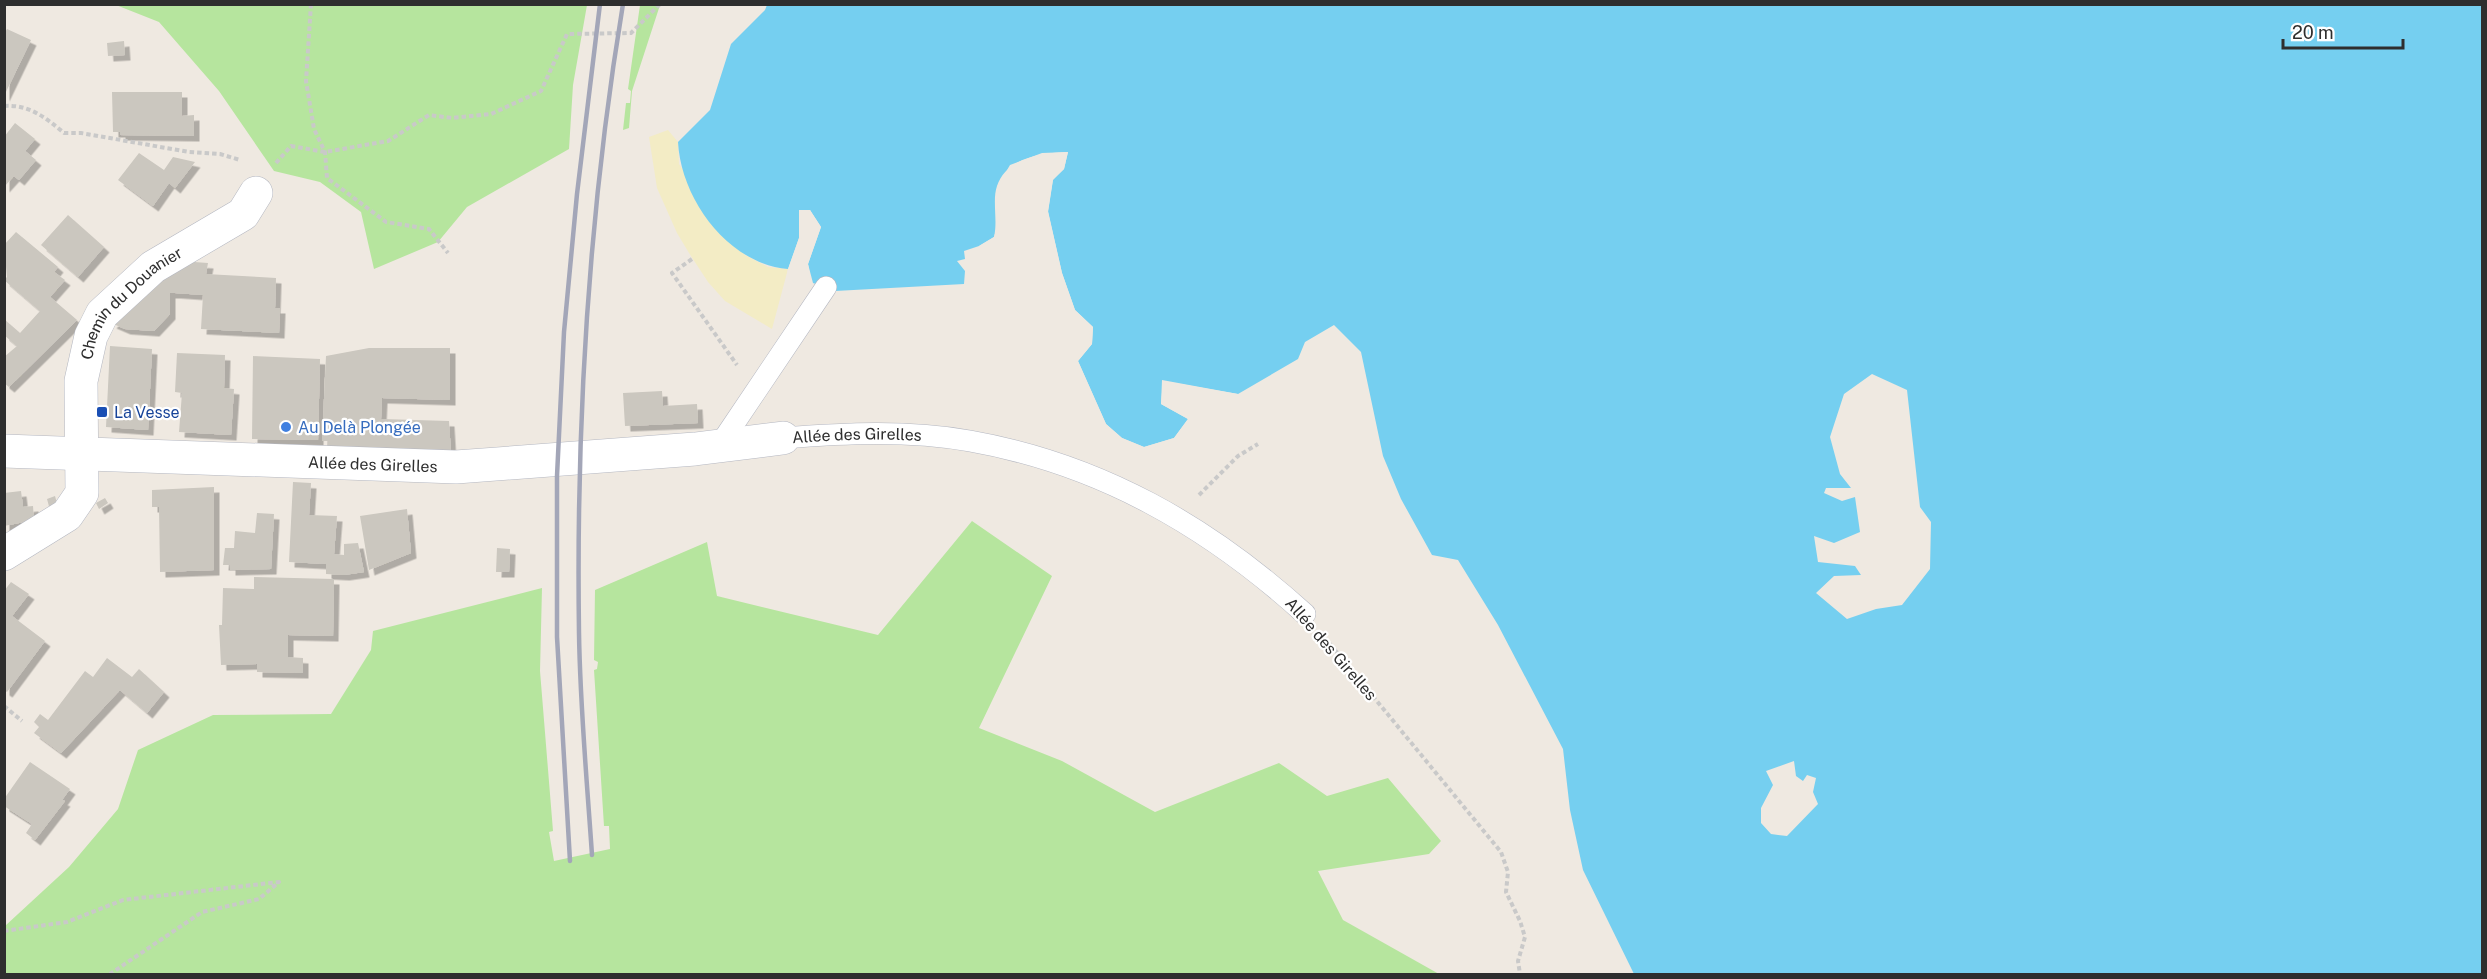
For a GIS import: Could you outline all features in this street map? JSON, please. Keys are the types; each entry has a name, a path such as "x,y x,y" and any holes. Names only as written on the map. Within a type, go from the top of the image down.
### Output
{"street":[{"name":"Chemin du Douanier","path":"4,554 67,515 81,493 83,455 81,381 91,336 102,314 153,267 243,214 256,193"},
{"name":"Allée des Girelles","path":"4,451 456,467 719,446 783,438"}],"lane":[{"path":"719,446 826,287"},
{"name":"Allée des Girelles","path":"783,438 843,434 894,434 969,441 1015,450 1094,475 1177,517 1240,558 1305,614"}],"path":[{"path":"311,4 306,81 314,129 324,152 327,178 386,222 429,229 448,253"},
{"path":"256,193 273,167 291,146 324,152 388,141 429,115 452,118 491,114 541,91 567,34 632,33 660,4"},
{"path":"4,106 17,105 42,114 64,133 189,152 220,154 241,160 256,193"},
{"path":"692,259 672,273 756,391"},
{"path":"1177,517 1238,456 1258,444"},
{"name":"Allée des Girelles","path":"1305,614 1501,852 1508,872 1506,892 1521,921 1525,937 1518,961 1520,975"},
{"path":"4,706 21,721"},
{"path":"4,931 67,922 123,900 279,882 259,899 202,912 110,975"}],"green space":[{"path":"116,5 587,5 573,85 569,149 467,207 438,242 374,269 361,212 320,182 274,171 219,91 159,22"},
{"path":"640,5 660,5 632,91 629,128 623,130 626,103 630,103 631,91 628,89"},
{"path":"972,521 1052,576 979,728 1062,761 1155,812 1279,763 1327,796 1388,778 1441,841 1429,854 1318,871 1343,920 1439,974 5,974 5,926 69,867 118,809 138,750 213,715 331,714 371,650 373,631 542,588 540,671 553,831 549,832 554,861 610,849 609,826 604,826 594,670 597,669 598,662 594,660 595,590 707,542 717,596 878,635"}],"sand":[{"path":"668,130 678,142 679,164 745,255 768,267 788,269 772,329 725,301 708,282 677,233 657,188 649,137"}],"water":[{"path":"767,5 2482,5 2482,974 1634,974 1583,870 1570,810 1563,749 1498,625 1458,560 1432,555 1401,499 1383,456 1361,352 1334,325 1305,342 1298,359 1238,394 1163,381 1161,404 1188,419 1174,438 1144,447 1122,438 1106,424 1078,361 1092,344 1093,327 1075,310 1062,273 1048,211 1053,179 1064,169 1068,152 1026,158 1002,176 996,192 994,237 979,246 964,251 965,259 957,261 965,271 964,284 835,291 813,283 808,264 821,227 810,210 799,210 799,238 788,269 766,264 746,255 728,242 698,206 681,164 678,142 710,110 731,44 765,10","holes":["1872,374 1907,390 1920,507 1931,522 1930,569 1902,605 1876,609 1847,619 1816,593 1834,576 1861,575 1855,566 1818,562 1814,536 1834,543 1860,532 1855,497 1842,501 1824,493 1826,488 1851,488 1840,474 1830,437 1844,394","1794,761 1796,776 1803,781 1807,775 1816,778 1813,792 1818,804 1787,836 1771,834 1761,823 1761,808 1773,785 1766,771"]}],"pier":[{"path":"1068,152 1064,169 1053,180 1048,212 1062,273 1075,310 1093,327 1092,344 1078,361 1106,424 1122,438 1144,447 1174,438 1188,419 1161,404 1162,380 1238,394 1238,397 1165,384 1164,402 1190,416 1191,420 1174,441 1145,450 1120,441 1103,426 1075,362 1089,343 1090,329 1072,311 1059,273 1045,212 1050,178 1062,168 1065,155 1043,156 1012,168 1000,188 1001,224 997,238 979,249 979,246 994,237 998,224 997,187 1010,165 1042,153"},
{"path":"799,210 810,210 821,227 808,264 812,285 805,264 818,228 808,213 802,213 802,238 791,270 787,272 799,238"}],"building":[{"path":"7,29 31,40 4,96 4,34"},
{"path":"124,41 125,55 108,56 107,43"},
{"path":"112,92 182,92 182,116 194,115 194,136 120,135 120,132 113,132"},
{"path":"15,123 35,139 25,151 36,160 19,180 14,176 4,187 4,137"},
{"path":"139,153 164,170 173,157 195,162 175,188 169,183 153,206 118,180"},
{"path":"68,215 104,247 78,277 41,245"},
{"path":"16,232 58,267 54,272 65,280 50,297 77,320 9,387 4,383 4,357 17,346 4,335 4,319 20,333 40,311 4,280 7,277 4,245"},
{"path":"194,262 208,263 206,274 276,278 275,308 280,308 279,333 201,329 203,295 175,293 170,293 170,314 154,331 125,329 111,323 157,274"},
{"path":"110,346 152,349 148,430 106,427"},
{"path":"369,348 450,348 450,400 382,398 381,419 449,421 451,454 328,447 328,441 322,441 326,356"},
{"path":"177,353 225,355 224,388 234,389 231,435 179,432 182,393 175,392"},
{"path":"253,356 320,359 318,440 252,439"},
{"path":"662,391 663,406 697,404 698,423 625,426 623,393"},
{"path":"293,482 311,483 309,515 337,516 334,554 344,555 344,544 358,543 364,572 344,575 326,574 326,564 289,562"},
{"path":"214,487 214,570 160,572 159,507 152,507 152,490"},
{"path":"21,491 23,507 33,506 34,520 4,526 4,493"},
{"path":"55,496 58,507 50,510 47,499"},
{"path":"105,498 108,503 99,509 96,503"},
{"path":"407,509 411,553 369,570 360,516"},
{"path":"257,513 274,514 271,569 230,570 230,565 223,565 225,548 234,548 235,531 255,533"},
{"path":"497,548 510,549 509,572 496,572"},
{"path":"254,577 334,579 333,636 288,635 288,657 303,658 303,673 257,672 257,664 221,665 219,625 222,625 223,588 254,589"},
{"path":"11,582 29,594 12,616 45,641 7,692 4,690 4,591"},
{"path":"107,658 132,677 139,669 164,692 147,713 120,690 61,753 34,733 39,727 34,722 40,714 48,720 85,671 93,677"},
{"path":"30,762 70,789 62,800 65,801 35,840 26,833 32,824 4,806 4,799"}],"railway":[{"path":"570,861 557,637 557,476 564,332 577,194 600,4"},
{"path":"592,855 582,716 579,633 580,476 593,239 611,81 623,4"}],"place":[{"name":"La Vesse","path":"102,412"},
{"name":"Au Delà Plongée","path":"286,427"}]}
